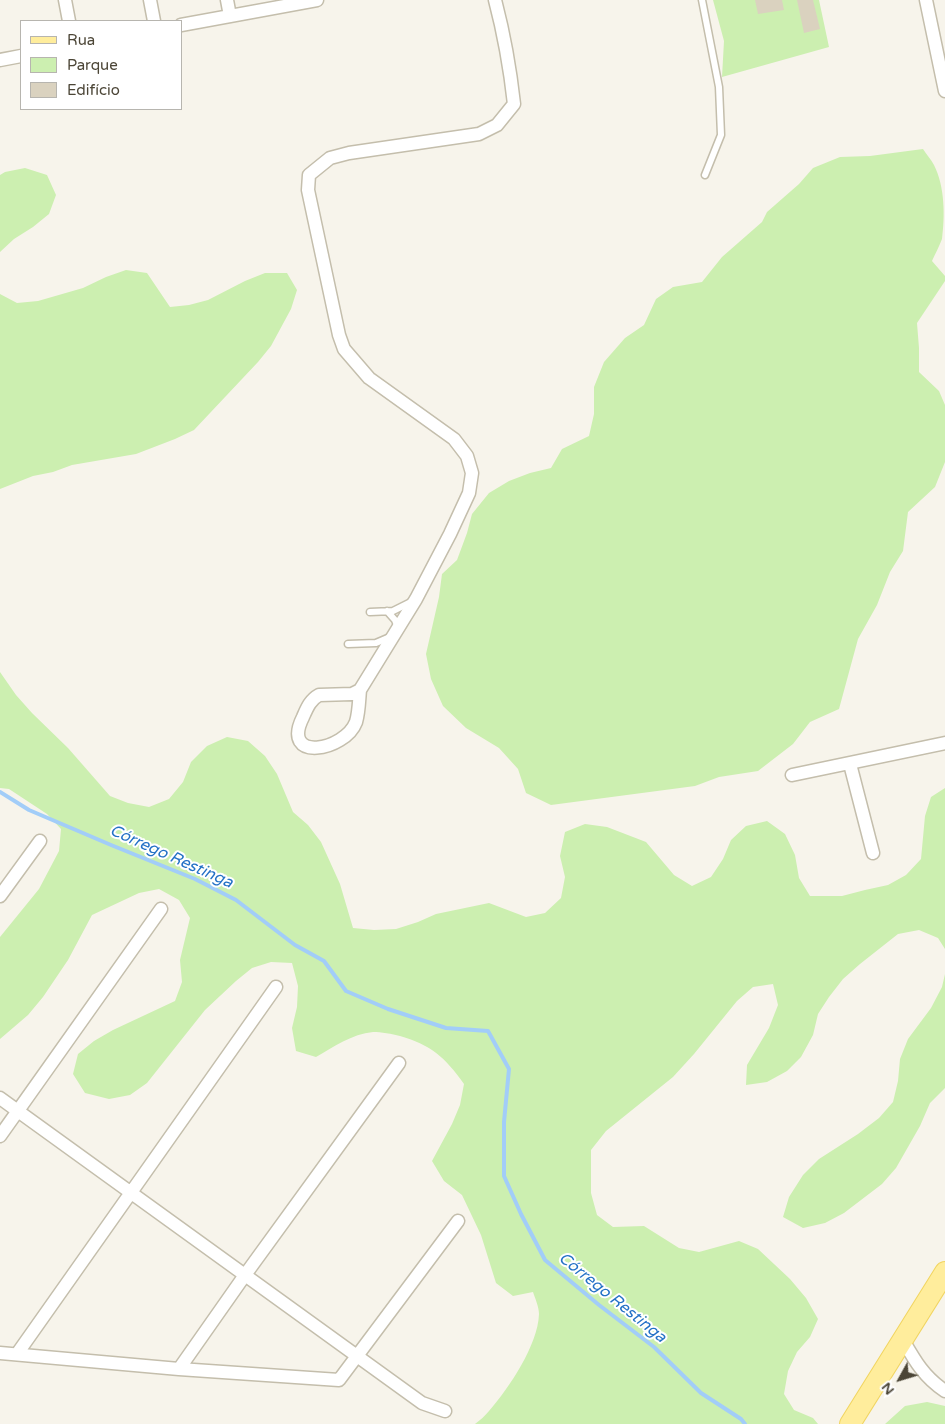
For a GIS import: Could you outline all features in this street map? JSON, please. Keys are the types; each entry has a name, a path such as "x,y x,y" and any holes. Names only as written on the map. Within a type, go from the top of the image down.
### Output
{"main road":[{"path":"850,1424 945,1272"}],"street":[{"path":"65,0 69,20"},
{"path":"150,0 154,20"},
{"path":"227,0 230,16"},
{"path":"182,25 313,0"},
{"path":"360,690 352,694 319,695 310,702 299,724 299,738 304,746 313,749 333,744 349,733 356,722 360,690 416,599 450,534 469,494 472,473 467,456 454,439 369,378 344,349 339,335 308,190 308,175 330,158 479,134 497,125 514,104 507,51 495,0"},
{"path":"926,0 945,90"},
{"path":"0,60 20,56"},
{"path":"792,775 945,743"},
{"path":"850,764 873,853"},
{"path":"0,896 40,841"},
{"path":"0,1136 161,909"},
{"path":"18,1354 276,987"},
{"path":"179,1369 399,1062"},
{"path":"0,1098 422,1404 445,1411"},
{"path":"0,1353 179,1369 340,1380 458,1221"},
{"path":"903,1340 919,1367 945,1392"}],"lane":[{"path":"702,0 719,87 721,135 704,175"},
{"path":"370,612 393,611 416,599"},
{"path":"348,644 376,643 396,632 394,620 387,611"}],"green space":[{"path":"713,0 819,0 829,47 722,77 724,41"},
{"path":"923,149 938,174 942,192 944,221 942,239 932,261 945,276 945,281 917,323 919,372 939,391 945,405 945,462 935,487 908,512 903,551 890,572 877,605 858,639 839,709 810,722 793,744 758,771 719,777 695,786 551,805 526,793 518,769 499,748 466,728 443,706 431,679 426,654 439,597 442,574 457,560 472,514 489,493 509,481 551,468 562,449 589,436 594,414 594,387 604,362 625,338 644,325 656,299 673,287 702,282 722,257 762,222 767,212 799,184 813,168 840,157 870,156"},
{"path":"25,168 47,175 56,195 49,214 14,239 0,252 0,175 5,172"},
{"path":"126,270 147,273 170,307 208,300 265,273 287,273 297,290 291,309 271,346 194,430 136,454 72,465 53,472 33,476 0,489 0,294 17,303 38,301 83,288"},
{"path":"0,672 16,695 68,748 110,796 128,803 149,807 169,799 183,782 191,762 207,746 227,737 248,741 265,756 277,774 293,812 308,825 321,842 340,884 353,928 374,930 396,929 436,914 489,903 526,917 545,913 561,898 565,877 560,856 565,832 585,824 607,827 646,842 674,875 692,886 711,877 723,859 731,840 746,826 767,821 785,834 795,855 799,878 810,896 842,896 888,885 906,875 921,859 925,816 931,797 945,788 945,949 938,938 919,930 898,934 843,979 818,1014 813,1035 801,1057 787,1071 767,1082 746,1085 747,1065 769,1028 778,1005 773,984 753,987 737,1001 673,1077 606,1131 591,1150 591,1193 597,1215 613,1227 644,1226 679,1248 699,1252 739,1241 758,1249 790,1279 806,1298 818,1319 810,1337 797,1352 788,1371 784,1394 794,1410 813,1418 818,1424 475,1424 486,1415 521,1366 534,1339 539,1311 533,1292 513,1296 496,1283 481,1235 462,1195 444,1181 432,1161 460,1105 464,1084 444,1059 429,1048 411,1040 376,1032 350,1038 316,1057 296,1051 292,1028 297,1007 298,986 292,963 271,962 252,968 205,1010 147,1083 130,1095 109,1099 85,1093 73,1074 78,1054 94,1041 175,1001 182,982 180,960 190,918 179,900 159,889 139,893 92,915 68,960 43,997 28,1015 0,1039 0,937 39,889 59,851 61,829 47,814 9,789 0,788"},
{"path":"945,974 945,1088 930,1103 920,1126 896,1168 882,1184 844,1213 825,1223 803,1228 783,1217 789,1197 803,1175 819,1159 879,1118 893,1102 898,1081 900,1059 908,1039 931,1008 942,987"},
{"path":"927,1402 945,1406 945,1424 885,1424 905,1406"}],"building":[{"path":"755,0 782,0 784,10 758,14"},
{"path":"797,0 813,0 820,29 804,33"}],"waterway":[{"name":"Córrego Restinga","path":"0,792 29,810 195,879 236,900 295,945 324,961 346,991 388,1009 446,1028 488,1031 509,1069 504,1122 504,1176 545,1260 654,1347 701,1393 741,1419 745,1424"}]}
